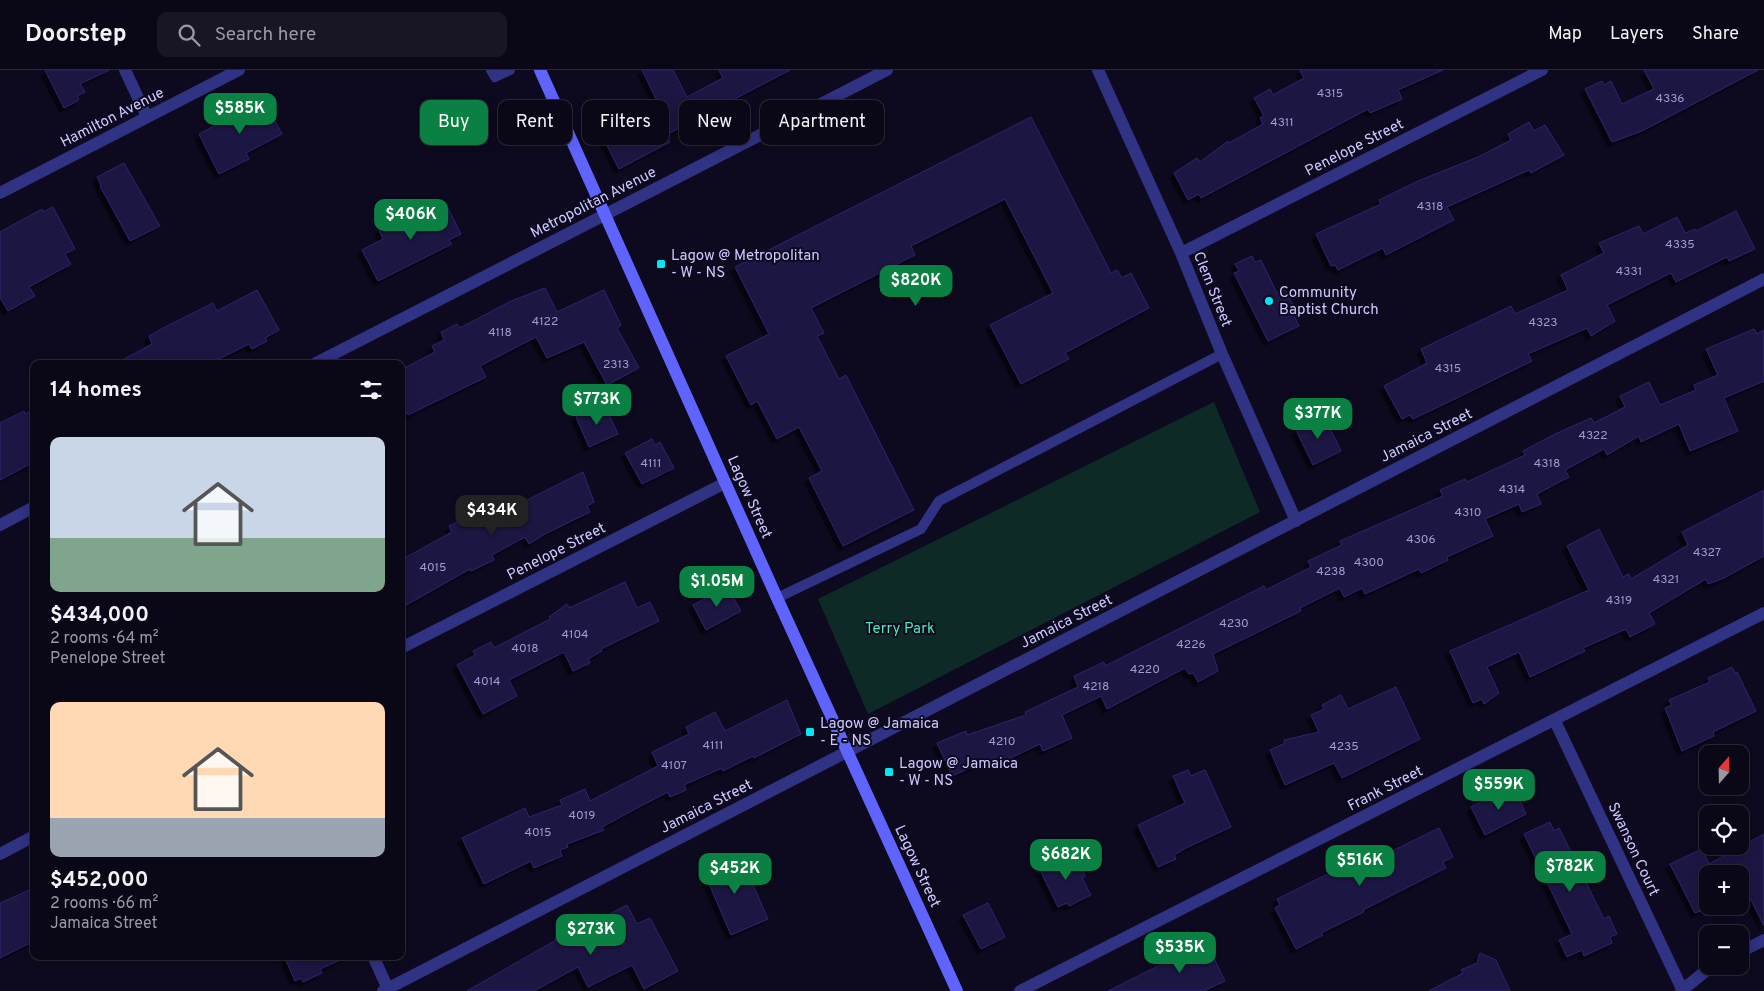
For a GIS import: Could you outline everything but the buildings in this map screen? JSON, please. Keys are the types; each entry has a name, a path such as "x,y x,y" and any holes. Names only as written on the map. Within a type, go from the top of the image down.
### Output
{"street":[{"path":"125,70 147,117"},
{"name":"Hamilton Avenue","path":"0,192 239,70"},
{"name":"Lagow Street","path":"540,70 777,598 957,991"},
{"name":"Metropolitan Avenue","path":"322,360 887,70"},
{"name":"Clem Street","path":"1098,70 1182,253 1222,354 1296,521"},
{"name":"Penelope Street","path":"1182,253 1542,70"},
{"name":"Jamaica Street","path":"387,990 1764,279"},
{"name":"Penelope Street","path":"405,646 725,482"},
{"path":"0,525 30,510"},
{"name":"Frank Street","path":"1020,991 1764,612"},
{"name":"Swanson Court","path":"1555,720 1682,991"},
{"path":"0,854 30,838"},
{"path":"1749,948 1764,940"},
{"path":"375,960 387,990"},
{"path":"1682,991 1701,975"}],"lane":[{"path":"491,70 495,77 510,70"},
{"path":"777,598 921,529 939,501 1222,354"}],"green space":[{"name":"Terry Park","path":"1214,402 1260,512 868,714 818,599"}],"place":[{"name":"Lagow @ Metropolitan - W - NS","path":"661,264"},
{"name":"Community Baptist Church","path":"1269,301"},
{"name":"Lagow @ Jamaica - E - NS","path":"810,732"},
{"name":"Lagow @ Jamaica - W - NS","path":"889,772"}]}
